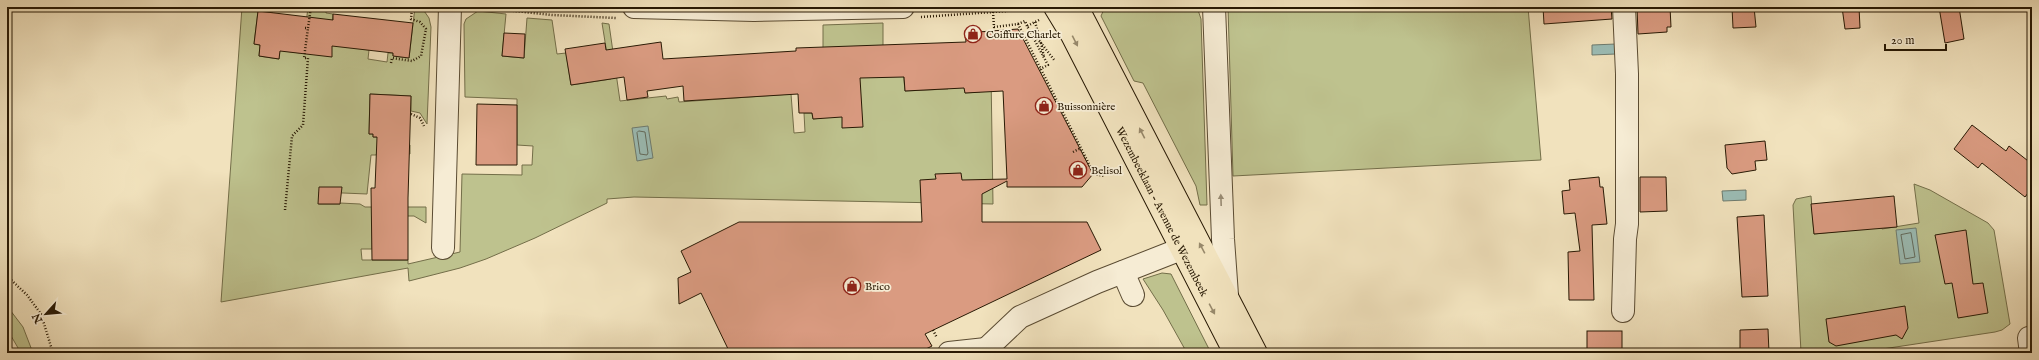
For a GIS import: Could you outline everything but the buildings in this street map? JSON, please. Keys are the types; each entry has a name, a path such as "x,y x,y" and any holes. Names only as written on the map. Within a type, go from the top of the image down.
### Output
{"main road":[{"name":"Wezembeeklaan - Avenue de Wezembeek","path":"1077,7 1256,353"},
{"name":"Wezembeeklaan - Avenue de Wezembeek","path":"1049,12 1072,35 1235,353"}],"street":[{"path":"443,248 450,7"},
{"path":"634,7 754,10 902,7"},
{"path":"1214,7 1223,239 1227,295"},
{"path":"1623,311 1625,239 1628,224 1627,74 1624,7"},
{"path":"949,353 993,349 1020,318 1123,272 1181,249"},
{"path":"1123,272 1133,295"}],"path":[{"path":"285,210 292,136 303,125 308,58 304,58 310,7"},
{"path":"391,63 392,58 412,60 421,56 426,29 420,22 411,19 412,7"},
{"path":"993,12 994,28 1018,24 1025,21 1048,65 1040,69"},
{"path":"1028,27 1049,12"},
{"path":"1035,22 1045,61"},
{"path":"1018,24 1079,149 1094,174 1104,176"},
{"path":"1028,27 1055,61"},
{"path":"1073,152 1079,149"},
{"path":"1078,154 1079,149"},
{"path":"7,276 26,295 41,314 53,353"}],"green space":[{"path":"242,7 273,7 272,13 258,11 254,44 260,45 259,56 279,59 280,47 284,51 300,53 303,49 308,7 326,7 326,13 333,14 330,44 369,50 368,59 387,62 388,53 393,53 393,56 409,58 415,7 422,8 429,18 431,27 427,124 420,113 411,111 411,96 370,94 369,134 373,134 373,137 392,138 392,145 410,145 410,154 377,152 376,155 371,155 367,194 319,192 319,204 360,204 365,207 426,207 426,223 414,216 372,216 372,249 361,249 362,260 408,260 408,264 460,252 462,174 522,175 522,165 532,165 533,146 517,145 517,99 465,97 464,24 466,19 478,11 506,14 502,56 524,58 527,18 552,20 557,54 566,53 571,85 611,79 602,23 609,24 620,101 666,96 667,99 678,97 679,102 791,94 794,133 805,132 804,113 812,113 813,119 822,118 820,82 823,25 883,23 883,46 903,70 905,91 948,89 947,64 963,63 965,93 980,92 979,81 991,74 993,204 634,197 607,199 607,203 535,238 486,259 460,268 409,281 408,268 221,302"},
{"path":"1105,7 1197,7 1201,19 1207,205 1200,205 1196,186 1143,83 1134,81 1101,16"},
{"path":"1228,7 1528,7 1541,160 1233,176"},
{"path":"1914,184 1930,190 1988,223 1994,230 2010,324 2002,330 1995,332 1856,353 1801,352 1793,205 1796,199 1811,196 1814,234 1881,227 1882,229 1919,223"},
{"path":"1162,273 1171,274 1211,353 1187,353 1163,310 1143,279"},
{"path":"7,306 23,327 33,353 21,353 7,329"}],"water":[{"path":"1616,44 1616,54 1592,55 1592,45"},
{"path":"648,126 653,158 637,161 632,128"},
{"path":"1746,190 1746,200 1723,201 1722,191"},
{"path":"1916,228 1920,262 1900,264 1896,230"}],"place":[{"name":"Coiffure Charlet","path":"973,34"},
{"name":"Buissonnière","path":"1044,106"},
{"name":"Belisol","path":"1078,170"},
{"name":"Brico","path":"852,286"}]}
